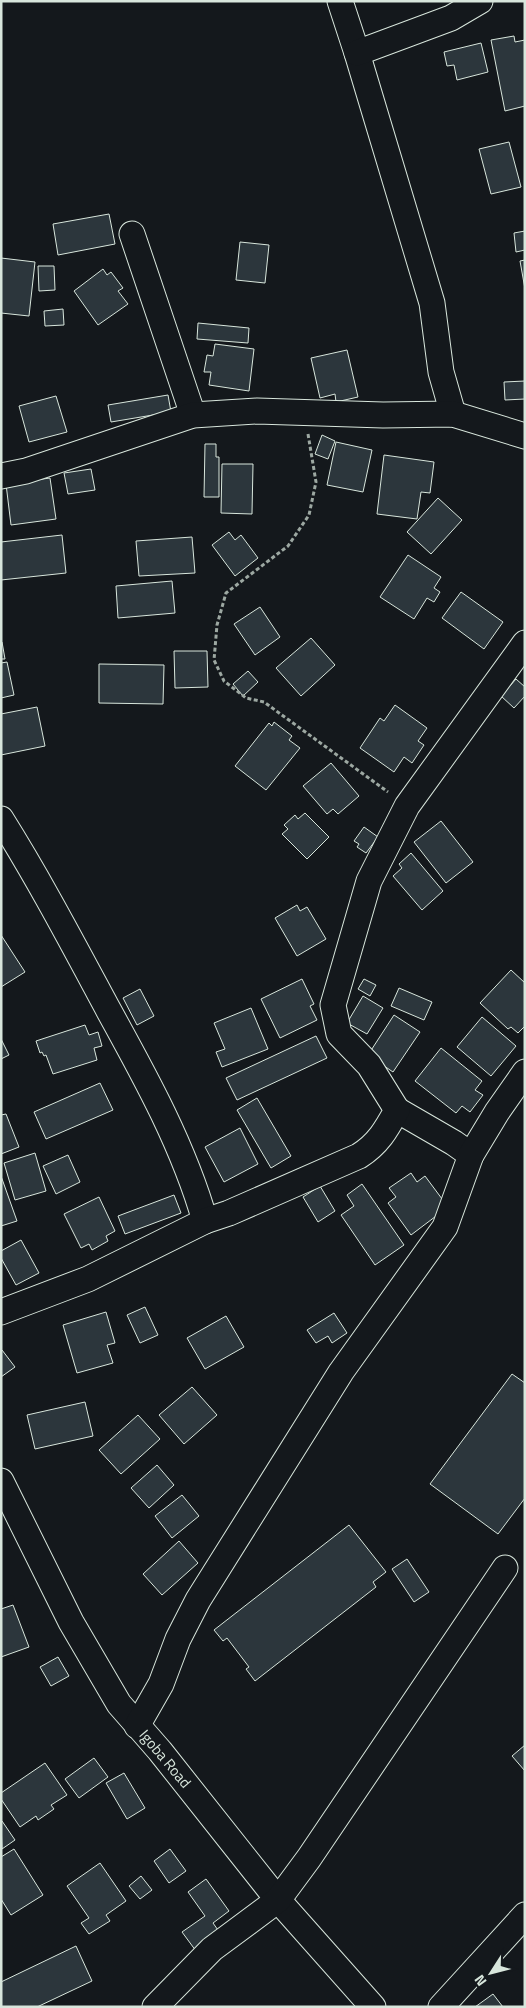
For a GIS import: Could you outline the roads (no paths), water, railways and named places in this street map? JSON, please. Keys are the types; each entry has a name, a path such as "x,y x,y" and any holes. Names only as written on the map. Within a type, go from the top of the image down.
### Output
{"street":[{"path":"340,1 432,303 441,372 453,414"},
{"path":"357,53 451,18 480,1"},
{"path":"132,234 193,415"},
{"path":"1,476 26,470 193,415 257,411 383,415 453,414 525,436"},
{"path":"471,1155 398,1110 369,1065 339,1034 334,1005 369,881 407,806 525,643"},
{"path":"1,819 46,894 153,1094 197,1193 205,1221"},
{"path":"137,1726 161,1684 178,1638 198,1600 341,1372 445,1227 471,1155 497,1112 525,1072"},
{"path":"1,1312 88,1279 205,1221 359,1156 373,1147 398,1110"},
{"name":"Igoba Road","path":"1,1481 71,1622 119,1704 160,1751 278,1900 372,2007"},
{"path":"155,2007 212,1950 278,1900 309,1858 505,1568"},
{"path":"441,2007 525,1915"}]}
